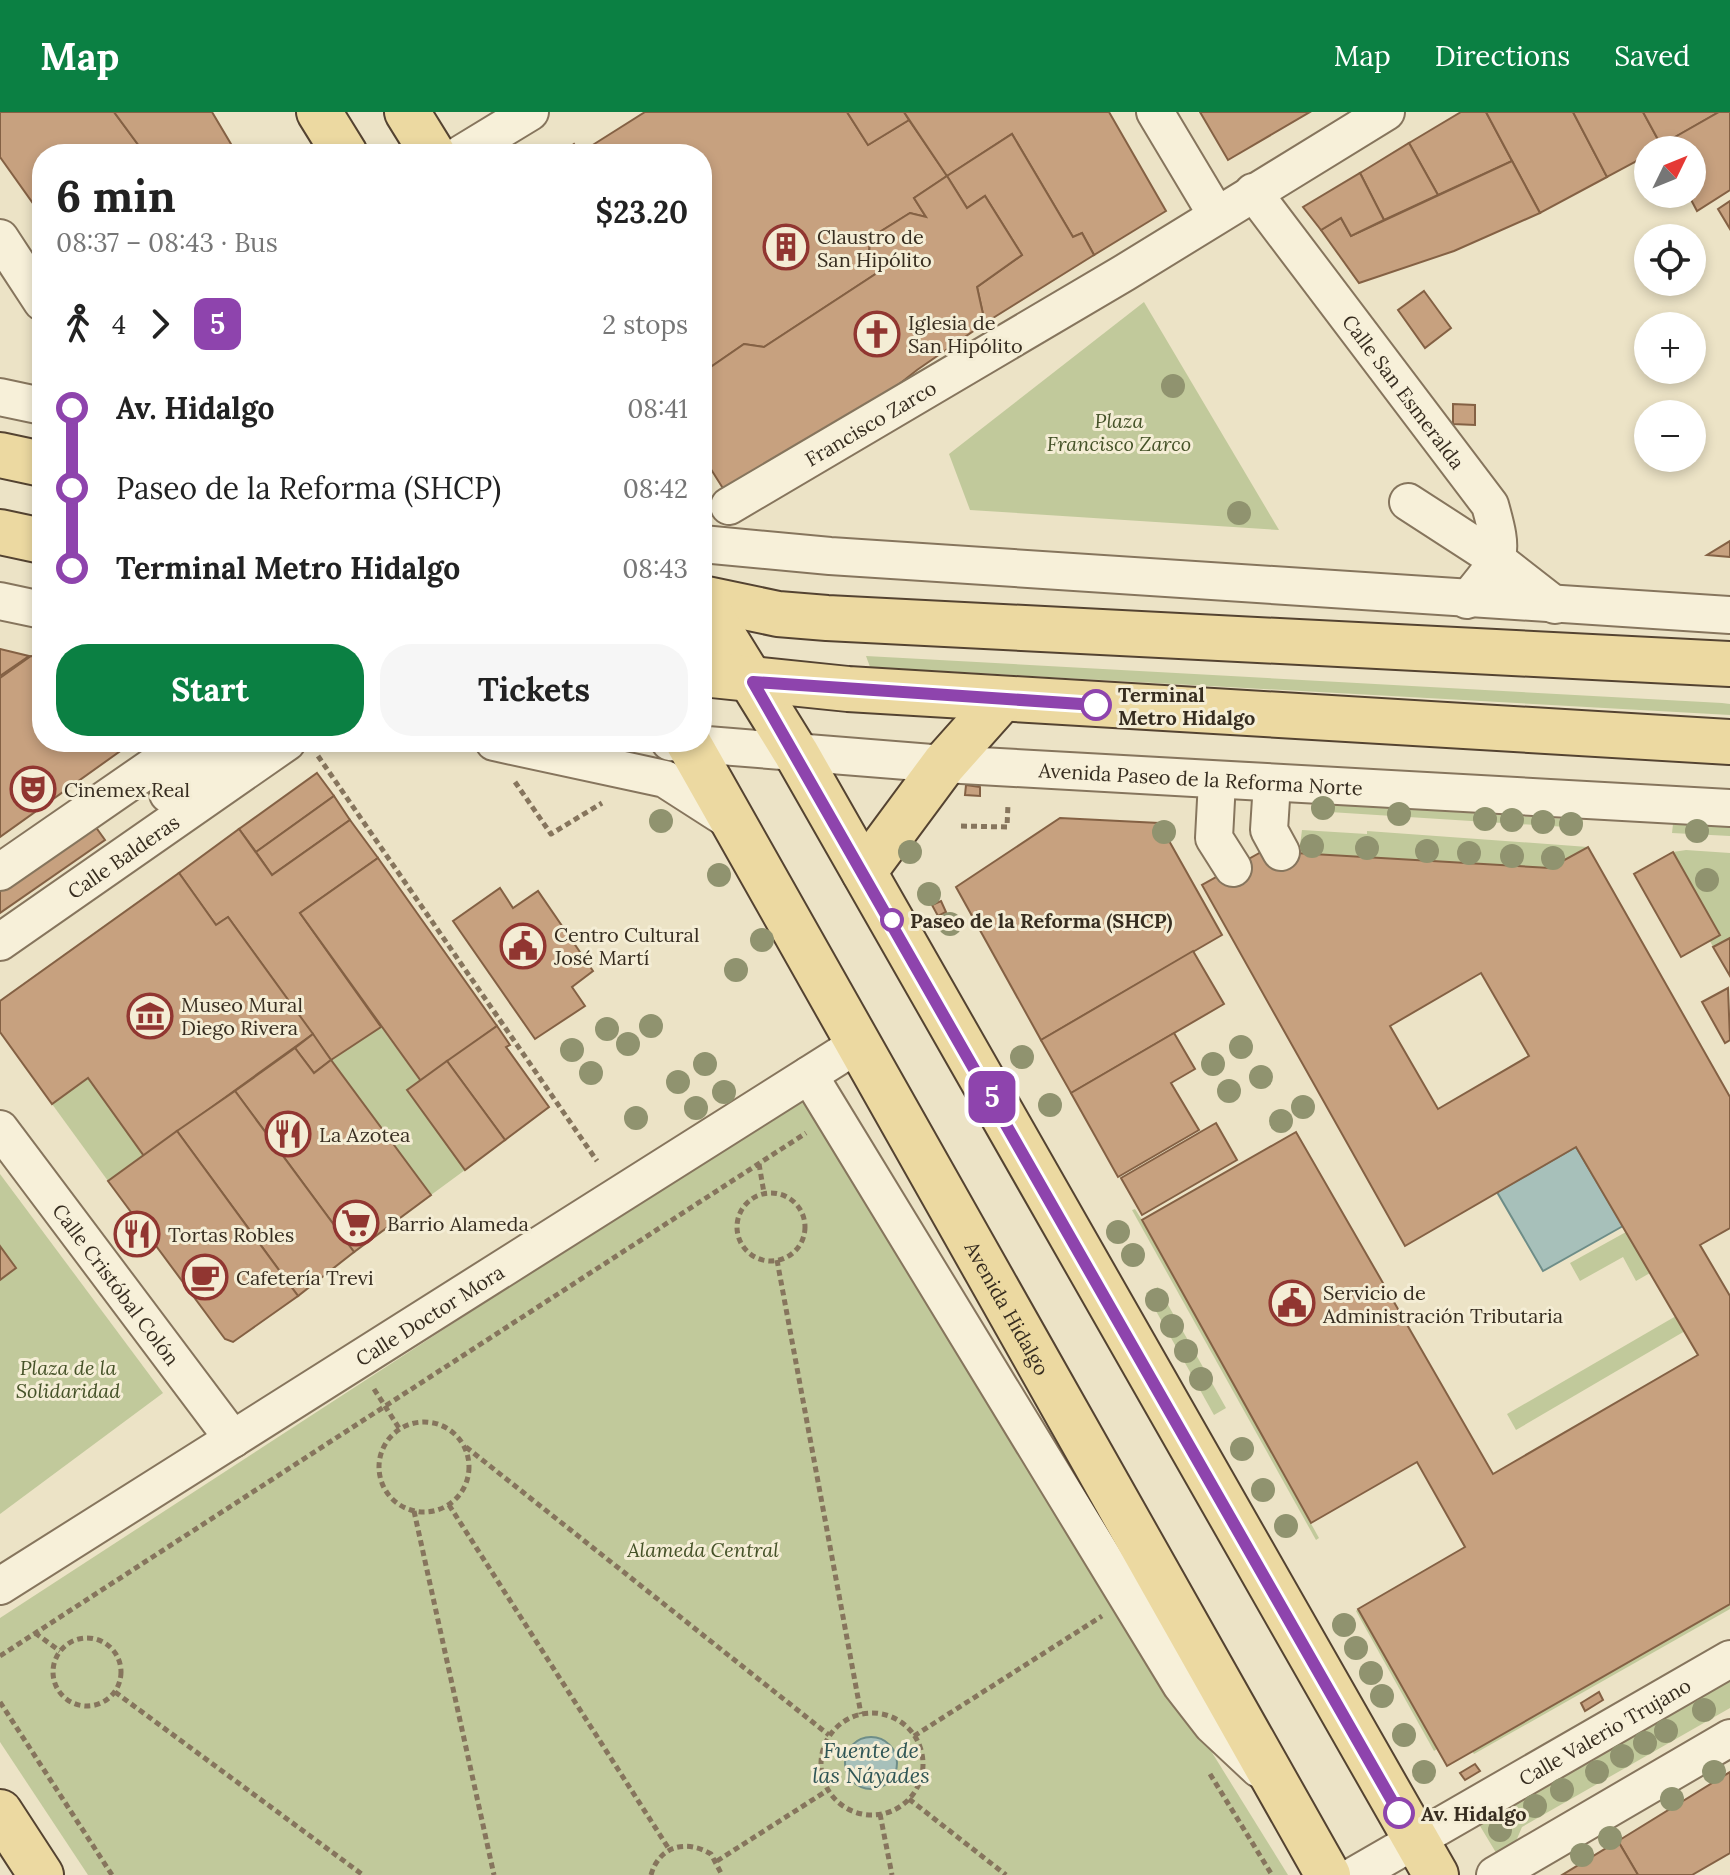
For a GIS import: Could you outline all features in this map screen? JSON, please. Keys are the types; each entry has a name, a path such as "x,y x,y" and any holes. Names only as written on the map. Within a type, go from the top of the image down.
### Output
{"main road":[{"path":"319,112 339,144"},
{"path":"407,112 427,144"},
{"path":"0,455 32,462"},
{"path":"0,532 32,539"},
{"path":"712,602 778,614 827,618 1730,664"},
{"path":"712,616 796,753 1426,1858"},
{"path":"712,676 753,682 1002,699 1730,742"},
{"path":"864,872 944,764 1002,699"},
{"name":"Avenida Hidalgo","path":"689,752 733,823 1328,1875"},
{"path":"0,1812 41,1875"}],"street":[{"path":"477,144 530,112"},
{"path":"1155,112 1216,214"},
{"name":"Francisco Zarco","path":"729,506 1124,273 1369,116"},
{"name":"Calle San Esmeralda","path":"1253,192 1490,505 1501,544 1496,559"},
{"path":"0,238 32,287"},
{"path":"0,397 32,404"},
{"path":"1408,502 1496,559 1555,605"},
{"path":"712,545 830,556 1312,586 1467,600 1730,615"},
{"path":"1467,600 1496,559"},
{"path":"0,601 32,608"},
{"name":"Avenida Paseo de la Reforma Norte","path":"712,746 1217,781 1730,808"},
{"path":"0,872 174,752"},
{"path":"0,913 228,752"},
{"name":"Calle Balderas","path":"0,942 287,752"},
{"path":"500,755 665,779 733,823"},
{"path":"1217,781 1214,838 1233,868"},
{"path":"1272,783 1269,830 1281,852"},
{"name":"Calle Doctor Mora","path":"0,1586 858,1044"},
{"path":"809,1075 1181,1685 1212,1725 1242,1750 1284,1797"},
{"name":"Calle Cristóbal Colón","path":"0,1129 233,1439"},
{"name":"Calle Valerio Trujano","path":"1355,1875 1426,1858 1730,1659"},
{"path":"1495,1875 1730,1738"}],"path":[{"path":"305,752 597,1161"},
{"path":"500,755 551,834 602,803"},
{"path":"961,826 1007,827 1008,804"},
{"path":"0,1656 812,1129"},
{"path":"759,1164 764,1193"},
{"path":"764,1193 791,1199 805,1224 802,1242 796,1250 777,1260 754,1256 737,1235 742,1209 764,1193"},
{"path":"777,1260 861,1714"},
{"path":"357,1363 399,1428"},
{"path":"466,1447 469,1473 466,1486 449,1505 438,1511 414,1511 391,1498 379,1474 383,1449 399,1428 411,1423 436,1423 459,1437 466,1447 829,1735"},
{"path":"449,1505 669,1849"},
{"path":"414,1511 494,1875"},
{"path":"914,1736 1110,1612"},
{"path":"35,1633 60,1651"},
{"path":"80,1638 107,1644 122,1668 115,1692 97,1705 70,1701 54,1679 60,1651 80,1638"},
{"path":"115,1692 363,1875"},
{"path":"0,1702 112,1875"},
{"path":"861,1714 889,1716 914,1736 923,1762 917,1788 909,1799 880,1814 853,1811 839,1803 828,1790 820,1763 829,1735 846,1720 861,1714"},
{"path":"717,1861 828,1790"},
{"path":"909,1799 1006,1875"},
{"path":"880,1814 892,1875"},
{"path":"651,1875 660,1856 669,1849 696,1846 717,1861 722,1875"}],"green space":[{"name":"Plaza Francisco Zarco","path":"1144,302 1279,530 970,510 949,454"},
{"path":"866,656 1722,703 1730,704 1730,715 870,667"},
{"path":"1314,803 1583,820 1582,828 1314,811"},
{"path":"1673,824 1730,827 1730,836 1672,833"},
{"path":"1302,830 1367,834 1367,831 1588,847 1550,868 1299,853"},
{"path":"1673,852 1730,853 1730,938 1713,947 1710,941 1720,935"},
{"path":"381,1027 420,1081 407,1091 465,1170 431,1195 331,1060"},
{"path":"88,1078 144,1156 108,1181 52,1104"},
{"name":"Alameda Central","path":"804,1095 1288,1875 88,1875 0,1742 0,1618"},
{"name":"Plaza de la Solidaridad","path":"0,1174 163,1393 0,1514"},
{"path":"1135,1209 1319,1538 1316,1540 1132,1210"},
{"path":"1626,1232 1650,1273 1636,1281 1623,1257 1580,1281 1570,1263"},
{"path":"1158,1287 1226,1408 1214,1415 1146,1293"},
{"path":"1676,1316 1685,1331 1516,1430 1507,1414"},
{"path":"1730,1604 1730,1609 1474,1754 1472,1751"},
{"path":"1358,1609 1437,1749 1434,1751 1356,1611"},
{"path":"1730,1676 1730,1708 1522,1827 1514,1846 1498,1856 1477,1821"}],"water":[{"path":"1576,1147 1623,1226 1543,1271 1497,1192"},
{"name":"Fuente de las Náyades","path":"871,1737 890,1744 897,1763 890,1782 871,1789 852,1782 845,1763 852,1744"}],"building":[{"path":"0,112 114,112 138,144 32,144 32,202 0,157"},
{"path":"114,112 212,112 231,144 138,144"},
{"name":"Claustro de San Hipólito","path":"645,112 847,112 868,145 909,120 947,176 914,198 926,217 910,213 870,238 869,256 880,271 764,347 744,344 712,366 712,144 594,144"},
{"path":"847,112 904,112 909,120 868,145"},
{"path":"904,112 1109,112 1166,211 1094,255 1082,233 1073,237 1012,134 947,176"},
{"path":"1200,112 1310,112 1228,160"},
{"path":"1461,112 1486,112 1512,161 1438,195 1409,143"},
{"path":"1486,112 1573,112 1607,177 1540,213"},
{"path":"1573,112 1643,112 1656,136 1634,136 1634,163 1607,177"},
{"path":"1643,112 1719,112 1677,136 1656,136"},
{"path":"1719,112 1730,112 1730,190 1706,205 1706,136 1677,136"},
{"path":"1012,134 1073,237 1082,233 1094,255 985,323 977,287 1022,255 985,196 967,208 947,176"},
{"path":"1409,143 1438,195 1384,220 1360,173"},
{"path":"1512,161 1540,213 1454,251 1359,283 1321,230 1341,218 1351,236"},
{"path":"1360,173 1384,220 1351,236 1341,218 1321,230 1303,207"},
{"name":"Iglesia de San Hipólito","path":"947,176 967,208 985,196 1022,255 977,287 985,323 917,370 827,441 724,490 712,471 712,366 744,344 764,347 880,271 869,256 870,238 910,213 926,217 914,198"},
{"path":"1730,201 1730,229 1718,209"},
{"path":"1424,291 1451,328 1425,348 1398,310"},
{"path":"1453,404 1475,405 1475,425 1453,424"},
{"path":"1730,541 1730,557 1707,555"},
{"path":"0,649 29,656 0,676"},
{"name":"Cinemex Real","path":"32,656 32,752 119,752 0,837 0,678"},
{"path":"317,773 334,796 256,852 239,829"},
{"path":"966,785 980,787 980,796 965,795"},
{"path":"334,796 350,820 272,875 256,852"},
{"path":"85,812 105,840 0,913 0,871"},
{"path":"1060,818 1159,823 1222,935 1041,1040 956,887"},
{"path":"350,820 378,858 300,913 381,1027 331,1060 228,917 216,925 179,873 239,829 272,875"},
{"name":"Servicio de Administración Tributaria","path":"1588,847 1730,1097 1730,1228 1700,1245 1730,1296 1730,1604 1447,1766 1358,1609 1465,1547 1417,1462 1311,1523 1142,1220 1296,1132 1493,1474 1698,1355 1576,1147 1405,1246 1202,885 1263,851 1550,868","holes":["1481,973 1529,1056 1438,1109 1390,1026"]},
{"path":"1673,852 1720,935 1681,957 1634,874"},
{"path":"378,858 497,1026 421,1081 300,913"},
{"name":"Museo Mural Diego Rivera","path":"179,873 216,925 228,917 313,1034 144,1156 88,1078 52,1104 0,1032 0,1001"},
{"name":"Centro Cultural José Martí","path":"500,888 513,908 538,891 593,971 572,987 585,1006 535,1039 453,921"},
{"path":"941,901 946,912 938,916 932,905"},
{"path":"1730,938 1730,976 1713,947"},
{"path":"1193,951 1224,1004 1071,1093 1041,1040"},
{"path":"1728,988 1730,1040 1725,1043 1702,1002"},
{"path":"497,1026 510,1045 506,1047 549,1107 505,1140 447,1061"},
{"path":"1174,1033 1195,1069 1171,1083 1199,1130 1118,1177 1071,1093"},
{"path":"313,1034 331,1060 314,1073 295,1048"},
{"path":"295,1048 314,1073 331,1060 431,1195 354,1252 235,1091"},
{"path":"447,1061 505,1140 465,1170 407,1090"},
{"path":"235,1091 354,1252 298,1296 177,1131"},
{"path":"1216,1123 1237,1160 1142,1215 1121,1178"},
{"path":"177,1131 298,1296 233,1342 225,1339 108,1181"},
{"path":"0,1246 16,1268 0,1280"},
{"path":"1599,1692 1603,1700 1585,1711 1581,1703"},
{"path":"1475,1764 1480,1771 1465,1780 1460,1773"},
{"path":"1730,1772 1730,1853 1692,1875 1638,1875 1618,1841"},
{"path":"1618,1841 1638,1875 1562,1875"}],"bus line":[{"name":"5","path":"1096,705 753,682 1399,1813"}],"place":[{"name":"Claustro de San Hipólito","path":"786,247"},
{"name":"Iglesia de San Hipólito","path":"877,334"},
{"name":"Terminal Metro Hidalgo","path":"1096,705"},
{"name":"Cinemex Real","path":"33,789"},
{"name":"Paseo de la Reforma (SHCP)","path":"892,920"},
{"name":"Centro Cultural José Martí","path":"523,946"},
{"name":"Museo Mural Diego Rivera","path":"150,1016"},
{"name":"La Azotea","path":"288,1134"},
{"name":"Barrio Alameda","path":"356,1223"},
{"name":"Tortas Robles","path":"137,1234"},
{"name":"Cafetería Trevi","path":"205,1277"},
{"name":"Servicio de Administración Tributaria","path":"1292,1303"},
{"name":"Av. Hidalgo","path":"1399,1813"}]}
